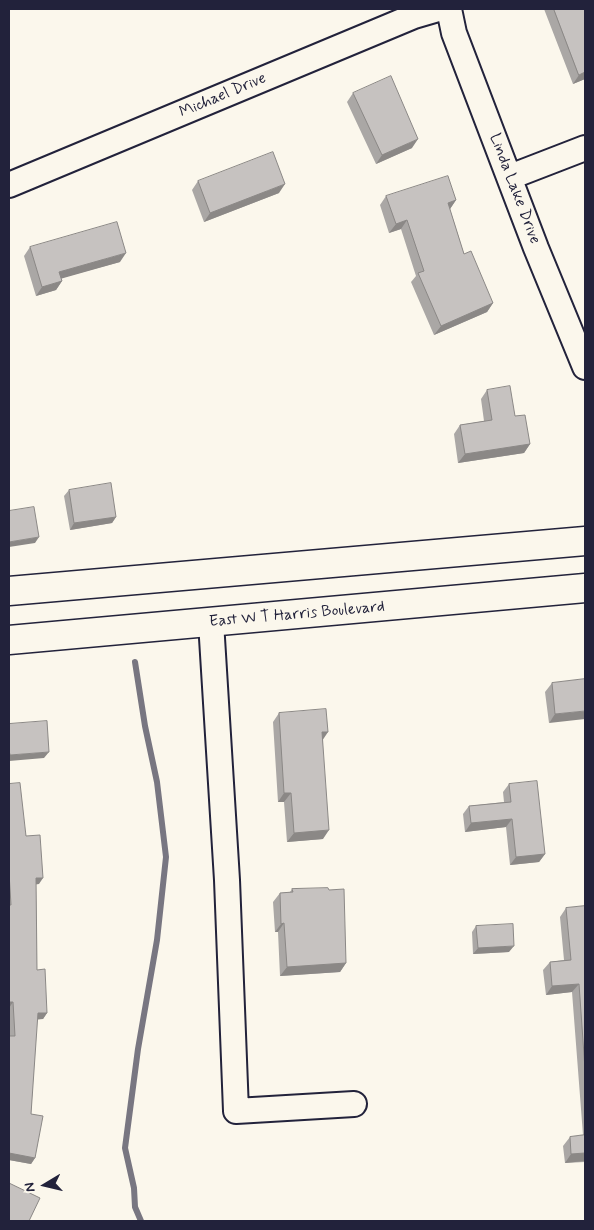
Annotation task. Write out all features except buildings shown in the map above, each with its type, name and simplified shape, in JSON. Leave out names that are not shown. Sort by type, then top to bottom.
[{"type":"main road","points":[[9,591],[585,541]]},
{"type":"main road","name":"East W T Harris Boulevard","points":[[9,640],[585,588]]},
{"type":"street","name":"Michael Drive","points":[[9,185],[414,16],[438,9]]},
{"type":"street","name":"Linda Lake Drive","points":[[449,9],[454,34],[585,367]]},
{"type":"street","points":[[510,178],[585,148]]},
{"type":"street","points":[[211,622],[227,880],[236,1111],[354,1104]]},
{"type":"waterway","points":[[135,662],[145,726],[157,782],[166,857],[157,940],[138,1049],[125,1148],[134,1188],[135,1207],[141,1221]]}]
